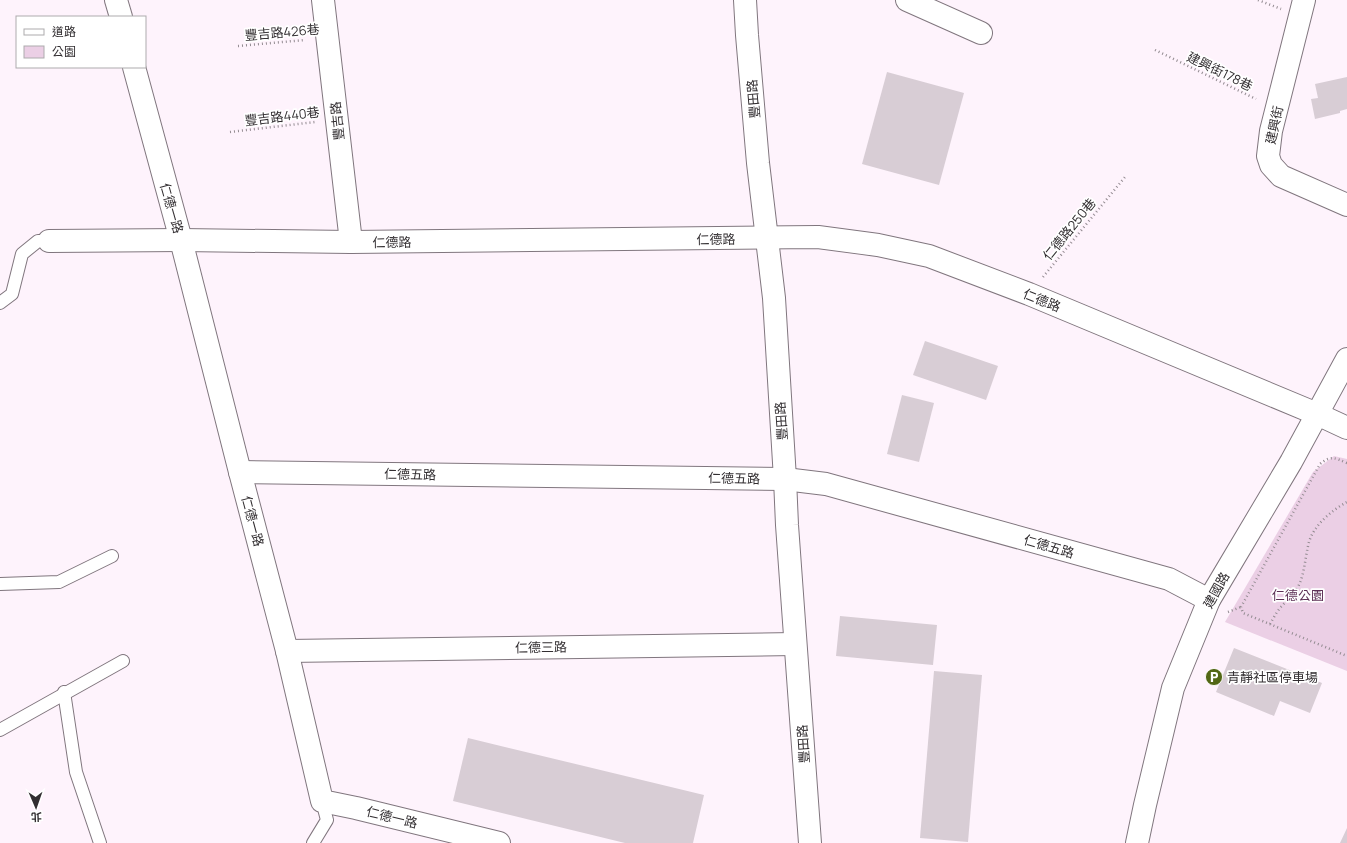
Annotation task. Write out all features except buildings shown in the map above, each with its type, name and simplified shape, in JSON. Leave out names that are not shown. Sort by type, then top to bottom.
[{"type":"street","points":[[116,0],[121,16]]},
{"type":"street","name":"豐吉路","points":[[323,0],[351,242]]},
{"type":"street","name":"豐田路","points":[[745,0],[748,50],[766,238],[774,298],[787,525],[810,843]]},
{"type":"street","points":[[907,0],[981,33]]},
{"type":"street","name":"建興街","points":[[1304,0],[1277,109],[1269,144],[1268,156],[1271,165],[1281,176],[1347,205]]},
{"type":"street","name":"仁德一路","points":[[134,68],[181,240],[287,651],[322,801],[499,843]]},
{"type":"street","name":"仁德路","points":[[49,241],[181,240],[351,242],[818,237],[878,244],[929,256],[1029,294],[1317,414],[1347,428]]},
{"type":"street","name":"建國路","points":[[1137,843],[1173,688],[1209,600],[1287,469],[1347,359]]},
{"type":"street","name":"仁德五路","points":[[240,472],[785,479],[826,484],[1169,579],[1209,600]]},
{"type":"street","name":"仁德三路","points":[[287,651],[796,644]]},
{"type":"lane","points":[[0,303],[12,294],[22,254],[38,241],[49,241]]},
{"type":"lane","points":[[0,584],[58,582],[112,556]]},
{"type":"lane","points":[[0,730],[64,692],[123,661]]},
{"type":"lane","points":[[64,692],[76,772],[100,843]]},
{"type":"lane","points":[[313,843],[327,820],[322,801]]},
{"type":"path","name":"豐吉路426巷","points":[[238,46],[328,38]]},
{"type":"path","name":"建興街178巷","points":[[1155,50],[1277,109]]},
{"type":"path","name":"豐吉路440巷","points":[[230,132],[337,120]]},
{"type":"path","name":"仁德路250巷","points":[[1029,294],[1125,177]]},
{"type":"path","points":[[1225,615],[1230,611],[1241,607],[1320,464],[1328,458],[1336,458],[1347,463]]},
{"type":"path","points":[[1270,624],[1298,587],[1303,575],[1309,541],[1315,530],[1328,516],[1347,502]]},
{"type":"path","points":[[1241,607],[1243,613],[1347,656]]},
{"type":"green space","name":"仁德公園","points":[[1334,456],[1347,459],[1347,671],[1225,622],[1313,472]]},
{"type":"place","name":"青靜社區停車場","points":[[1214,677]]}]
